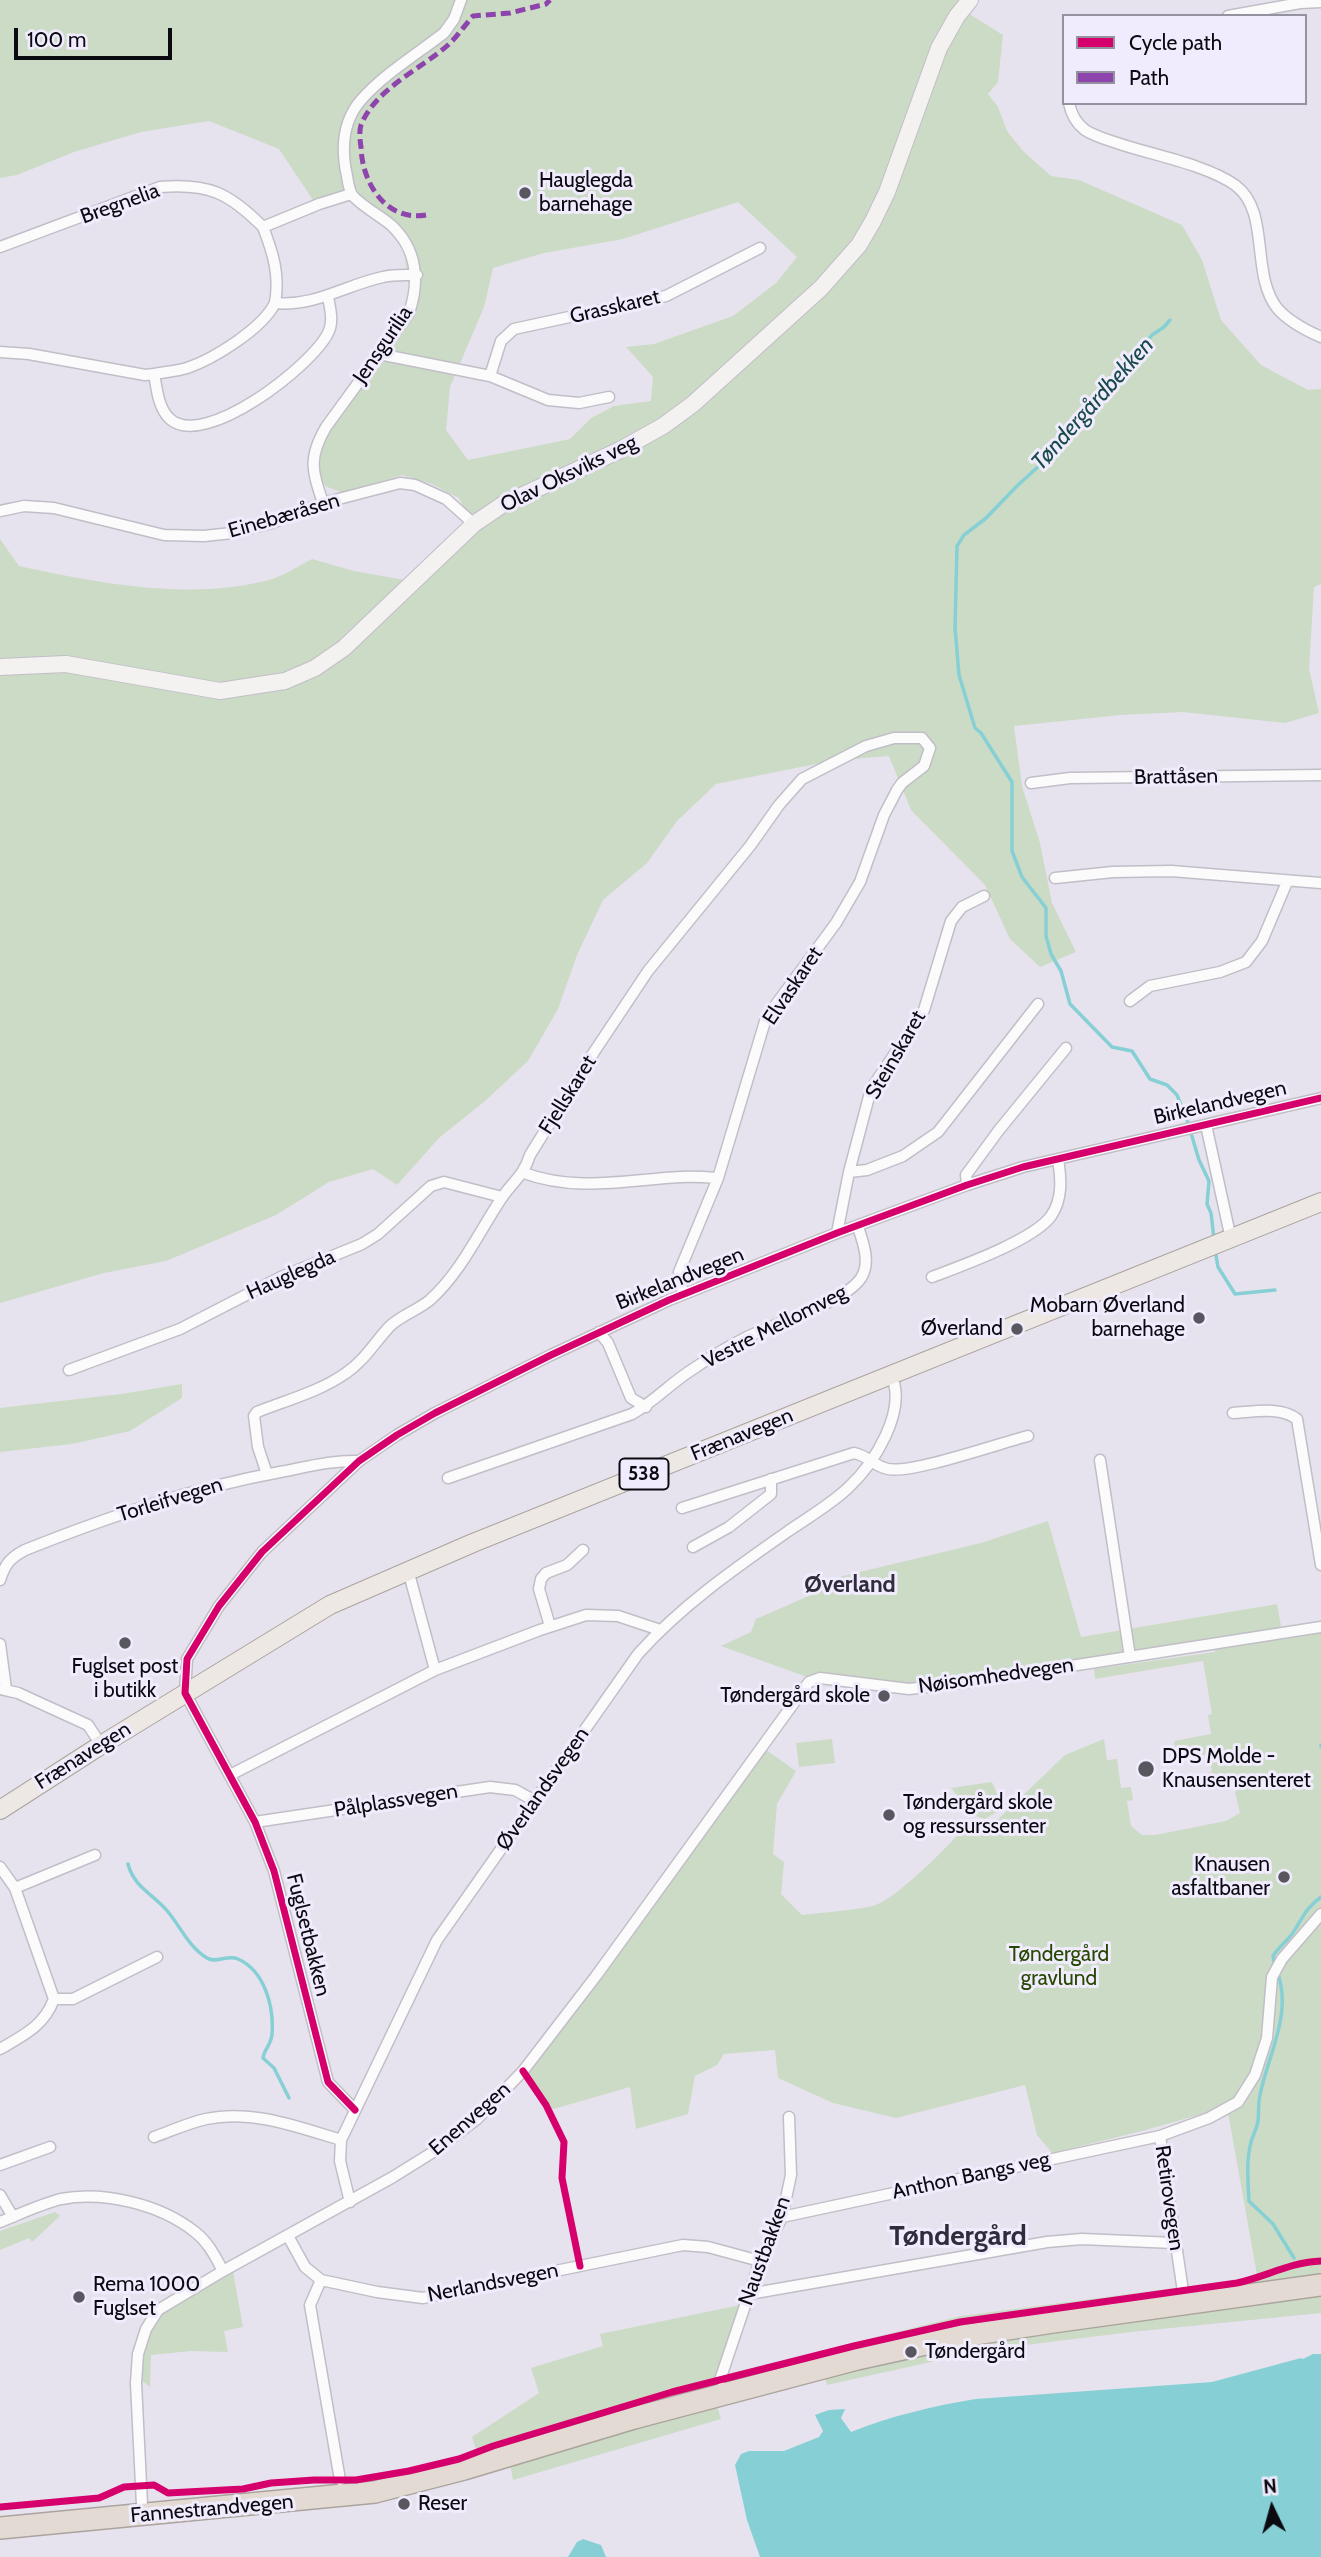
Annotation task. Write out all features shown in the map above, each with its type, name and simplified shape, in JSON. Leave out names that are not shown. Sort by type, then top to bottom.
[{"type":"highway","name":"Fannestrandvegen","points":[[0,2528],[335,2498],[375,2492],[857,2359],[962,2336],[1321,2285]]},
{"type":"highway","name":"Fannestrandvegen","points":[[0,2518],[422,2480]]},
{"type":"main road","name":"Frænavegen","points":[[0,1810],[330,1605],[408,1570],[1321,1202]]},
{"type":"street","points":[[275,303],[292,305],[328,297],[382,277],[417,275],[407,244],[392,226],[351,194],[344,161],[343,139],[349,118],[361,100],[444,33],[454,19],[461,0]]},
{"type":"street","name":"Olav Oksviks veg","points":[[0,667],[66,664],[220,691],[285,681],[315,667],[344,648],[474,524],[502,505],[620,450],[663,426],[693,404],[821,288],[859,245],[887,192],[939,48],[957,16],[970,0]]},
{"type":"street","points":[[1239,14],[1321,2]]},
{"type":"street","points":[[1070,105],[1076,121],[1096,136],[1204,171],[1238,187],[1254,214],[1261,266],[1271,298],[1286,317],[1321,337]]},
{"type":"street","name":"Bregnelia","points":[[0,247],[160,187],[187,185],[205,188],[230,198],[263,227]]},
{"type":"street","points":[[0,352],[29,354],[145,375],[188,368],[245,336],[270,312],[275,303],[276,268],[263,227],[351,194]]},
{"type":"street","name":"Grasskaret","points":[[490,376],[501,341],[513,329],[666,296],[760,248]]},
{"type":"street","name":"Jensgurilia","points":[[323,503],[312,465],[318,441],[408,313],[415,296],[417,275]]},
{"type":"street","points":[[154,374],[161,408],[171,420],[186,426],[200,426],[223,418],[257,400],[317,349],[330,332],[328,297]]},
{"type":"street","points":[[379,354],[490,376],[548,400],[579,403],[608,397]]},
{"type":"street","name":"Einebæråsen","points":[[0,511],[24,506],[54,508],[164,535],[204,537],[272,523],[323,503],[400,483],[415,485],[446,499],[474,524]]},
{"type":"street","name":"Fjellskaret","points":[[267,1474],[253,1422],[257,1412],[309,1393],[345,1374],[360,1362],[392,1324],[428,1301],[443,1286],[502,1197],[524,1173],[530,1155],[648,971],[802,779],[866,746],[894,738],[922,738]]},
{"type":"street","name":"Elvaskaret","points":[[683,1294],[679,1272],[718,1178],[766,1018],[836,923],[860,882],[884,816],[897,790],[924,766],[930,748],[922,738]]},
{"type":"street","name":"Brattåsen","points":[[1031,783],[1070,778],[1321,775]]},
{"type":"street","points":[[1055,878],[1113,872],[1171,871],[1321,883]]},
{"type":"street","points":[[1130,1001],[1150,986],[1220,972],[1246,962],[1262,941],[1287,882]]},
{"type":"street","name":"Steinskaret","points":[[837,1233],[849,1172],[872,1089],[924,1010],[951,921],[962,907],[984,896]]},
{"type":"street","points":[[849,1172],[867,1170],[904,1156],[938,1132],[1038,1004]]},
{"type":"street","points":[[967,1185],[966,1175],[1026,1095],[1066,1048]]},
{"type":"street","name":"Birkelandvegen","points":[[185,1693],[187,1659],[219,1606],[262,1552],[359,1461],[397,1434],[435,1413],[683,1294],[967,1185],[1058,1158],[1321,1098]]},
{"type":"street","name":"Birkelandvegen","points":[[1206,1125],[1231,1239]]},
{"type":"street","points":[[932,1277],[976,1260],[1033,1231],[1051,1216],[1059,1197],[1061,1178],[1058,1158]]},
{"type":"street","points":[[524,1173],[545,1181],[564,1184],[620,1183],[683,1176],[718,1178]]},
{"type":"street","name":"Hauglegda","points":[[68,1370],[180,1329],[281,1277],[362,1244],[378,1234],[430,1186],[444,1182],[502,1197]]},
{"type":"street","name":"Vestre Mellomveg","points":[[448,1478],[632,1414],[646,1407],[688,1373],[736,1343],[841,1296],[862,1277],[865,1266],[866,1254],[858,1227]]},
{"type":"street","name":"Birkelandvegen","points":[[599,1332],[608,1343],[631,1398],[646,1407]]},
{"type":"street","name":"Øverlandsvegen","points":[[349,2202],[340,2161],[341,2140],[437,1940],[638,1654],[660,1630],[737,1568],[848,1489],[871,1461],[890,1426],[897,1392],[891,1375]]},
{"type":"street","points":[[1233,1413],[1279,1412],[1297,1419],[1321,1565]]},
{"type":"street","points":[[682,1508],[854,1453],[867,1455],[871,1461],[889,1469],[906,1469],[1028,1436]]},
{"type":"street","name":"Torleifvegen","points":[[0,1580],[5,1564],[12,1558],[55,1538],[158,1501],[334,1460],[359,1461]]},
{"type":"street","points":[[1100,1460],[1130,1657]]},
{"type":"street","points":[[693,1547],[729,1527],[771,1494],[771,1479]]},
{"type":"street","points":[[550,1626],[540,1589],[541,1579],[547,1573],[567,1565],[583,1550]]},
{"type":"street","points":[[408,1570],[435,1671]]},
{"type":"street","points":[[230,1775],[435,1671],[550,1626],[586,1615],[618,1616],[660,1630]]},
{"type":"street","name":"Nøisomhedvegen","points":[[820,1678],[908,1689],[1321,1627]]},
{"type":"street","points":[[0,1644],[3,1689],[88,1726],[101,1745]]},
{"type":"street","name":"Enenvegen","points":[[142,2505],[136,2383],[138,2354],[146,2329],[158,2310],[349,2202],[455,2137],[514,2081],[603,1966],[809,1682],[820,1678]]},
{"type":"street","name":"Fuglsetbakken","points":[[185,1693],[255,1822],[274,1871],[328,2082],[355,2110]]},
{"type":"street","name":"Pålplassvegen","points":[[255,1822],[490,1787],[514,1790],[535,1801]]},
{"type":"street","points":[[15,1888],[95,1855]]},
{"type":"street","points":[[0,1867],[15,1888],[54,2000],[49,2014],[38,2026],[0,2049]]},
{"type":"street","name":"Retirovegen","points":[[1185,2305],[1160,2136],[1209,2118],[1238,2102],[1255,2075],[1267,2038],[1272,1977],[1282,1959],[1321,1914]]},
{"type":"street","points":[[54,2000],[73,1999],[157,1957]]},
{"type":"street","points":[[154,2137],[204,2120],[242,2117],[282,2122],[341,2140]]},
{"type":"street","name":"Naustbakken","points":[[720,2380],[760,2261],[782,2217],[790,2175],[789,2118]]},
{"type":"street","name":"Anthon Bangs veg","points":[[782,2217],[1160,2136]]},
{"type":"street","points":[[0,2165],[50,2147]]},
{"type":"street","points":[[0,2195],[12,2217]]},
{"type":"street","points":[[0,2222],[59,2200],[94,2195],[122,2198],[167,2216],[194,2231],[209,2246],[223,2271]]},
{"type":"street","points":[[288,2236],[305,2267],[321,2280],[310,2305],[340,2480]]},
{"type":"street","points":[[749,2294],[1046,2242],[1082,2239],[1174,2243]]},
{"type":"street","name":"Nerlandsvegen","points":[[321,2280],[423,2298],[683,2245],[708,2247],[760,2261]]},
{"type":"green space","points":[[0,0],[962,0],[971,15],[1003,35],[998,82],[988,94],[998,107],[1007,131],[1023,151],[1051,176],[1079,180],[1182,225],[1202,260],[1221,320],[1261,365],[1308,390],[1321,389],[1321,584],[1314,587],[1309,669],[1319,713],[1285,723],[1183,712],[1121,715],[1014,726],[1022,786],[1040,843],[1052,903],[1076,952],[1040,967],[1010,939],[985,885],[911,810],[889,756],[831,761],[716,784],[677,821],[647,863],[603,900],[577,955],[558,1009],[528,1061],[485,1101],[439,1138],[397,1185],[373,1169],[329,1182],[276,1215],[166,1261],[104,1273],[0,1303],[0,539],[19,566],[144,587],[208,589],[269,580],[312,559],[354,571],[410,581],[471,524],[459,498],[432,484],[402,475],[343,493],[325,486],[319,475],[320,449],[326,435],[356,394],[411,298],[401,233],[353,199],[313,200],[279,149],[209,121],[141,132],[74,152],[17,175],[0,178]],"holes":[[[738,202],[797,257],[776,283],[733,316],[654,344],[626,347],[653,377],[651,401],[614,406],[591,418],[570,439],[468,460],[446,430],[450,387],[484,307],[493,268],[544,253],[623,239]]]},
{"type":"green space","points":[[182,1384],[182,1398],[130,1431],[72,1444],[0,1452],[0,1408]]},
{"type":"green space","name":"Tøndergård gravlund","points":[[1048,1521],[1081,1637],[1277,1604],[1283,1637],[1321,1631],[1321,2313],[985,2350],[827,2385],[824,2375],[717,2406],[721,2419],[513,2480],[507,2450],[479,2458],[472,2437],[539,2393],[531,2368],[603,2346],[600,2334],[750,2303],[727,2374],[961,2316],[1257,2275],[1227,2107],[1052,2153],[1037,2135],[1025,2085],[896,2118],[833,2103],[778,2078],[775,2050],[724,2054],[717,2065],[695,2076],[688,2114],[636,2129],[630,2087],[550,2110],[528,2073],[766,1750],[796,1771],[777,1804],[773,1854],[784,1862],[781,1894],[802,1915],[864,1908],[883,1902],[922,1870],[968,1824],[991,1826],[1065,1755],[1104,1739],[1107,1760],[1117,1759],[1121,1788],[1131,1787],[1133,1800],[1127,1801],[1131,1826],[1142,1835],[1155,1835],[1226,1821],[1240,1813],[1235,1792],[1243,1783],[1210,1781],[1181,1787],[1179,1778],[1212,1772],[1209,1754],[1177,1759],[1174,1741],[1211,1734],[1208,1715],[1212,1714],[1203,1661],[1095,1679],[1094,1669],[1215,1652],[1214,1649],[908,1693],[816,1683],[807,1677],[721,1646],[751,1632],[756,1619],[834,1585],[839,1577],[981,1543]]},
{"type":"green space","points":[[832,1739],[835,1763],[799,1767],[796,1743]]},
{"type":"green space","points":[[992,1782],[1003,1808],[985,1819],[975,1816],[951,1788]]},
{"type":"green space","points":[[55,2212],[60,2216],[32,2242],[29,2238],[0,2250],[0,2231]]},
{"type":"green space","points":[[233,2272],[243,2327],[224,2331],[228,2352],[191,2351],[151,2355],[150,2387],[141,2380],[143,2354],[163,2313]]},
{"type":"water","points":[[1313,2354],[1321,2354],[1321,2557],[760,2557],[747,2520],[735,2465],[741,2454],[749,2451],[784,2451],[819,2437],[823,2431],[815,2415],[829,2410],[845,2409],[841,2418],[851,2432],[912,2412],[976,2399],[1212,2382],[1303,2359]]},
{"type":"water","points":[[583,2539],[601,2545],[606,2557],[568,2557],[577,2542]]},
{"type":"waterway","name":"Tøndergårdbekken","points":[[1170,320],[1152,335],[1124,372],[1092,401],[1076,421],[1064,443],[985,519],[964,535],[957,546],[955,628],[959,675],[975,728],[981,733],[1012,782],[1012,851],[1022,877],[1046,908],[1046,936],[1051,954],[1061,971],[1070,1004],[1112,1047],[1132,1051],[1150,1079],[1167,1085],[1177,1095],[1209,1181],[1207,1204],[1211,1213],[1214,1239]]},
{"type":"waterway","name":"Tøndergårdbekken","points":[[1215,1250],[1218,1267],[1235,1294],[1275,1290]]},
{"type":"waterway","points":[[128,1864],[135,1879],[163,1907],[201,1954],[211,1960],[238,1959],[255,1972],[266,1991],[271,2013],[272,2037],[263,2058],[274,2068],[289,2098]]},
{"type":"waterway","name":"Tøndergårdbekken","points":[[1275,1967],[1273,1956],[1292,1934],[1307,1910],[1321,1897]]},
{"type":"waterway","name":"Tøndergårdbekken","points":[[1278,1974],[1282,1989],[1281,2020],[1260,2095],[1257,2124],[1249,2149],[1249,2201],[1273,2224],[1294,2258]]},
{"type":"marked path","points":[[426,215],[412,216],[399,212],[388,206],[371,186],[362,161],[360,136],[361,125],[368,112],[388,90],[448,45],[473,16],[510,13],[546,4],[550,0]]},
{"type":"cycle path","points":[[355,2110],[328,2082],[274,1871],[255,1822],[185,1693],[187,1659],[219,1606],[262,1552],[359,1461],[397,1435],[551,1355],[669,1300],[837,1233],[1023,1167],[1321,1098]]},
{"type":"cycle path","points":[[523,2071],[546,2105],[564,2142],[562,2178],[580,2266]]},
{"type":"cycle path","points":[[0,2507],[99,2498],[124,2487],[154,2485],[168,2493],[243,2489],[271,2483],[356,2480],[409,2471],[459,2459],[493,2446],[672,2392],[854,2346],[960,2322],[1237,2283],[1299,2264],[1321,2261]]},
{"type":"place","name":"Hauglegda barnehage","points":[[525,193]]},
{"type":"place","name":"Mobarn Øverland barnehage","points":[[1199,1318]]},
{"type":"place","name":"Øverland","points":[[1017,1329]]},
{"type":"place","name":"Fuglset post i butikk","points":[[125,1643]]},
{"type":"place","name":"Tøndergård skole","points":[[884,1696]]},
{"type":"place","name":"DPS Molde - Knausensenteret","points":[[1146,1769]]},
{"type":"place","name":"Tøndergård skole og ressurssenter","points":[[889,1815]]},
{"type":"place","name":"Knausen asfaltbaner","points":[[1284,1877]]},
{"type":"place","name":"Rema 1000 Fuglset","points":[[79,2297]]},
{"type":"place","name":"Tøndergård","points":[[911,2352]]},
{"type":"place","name":"Reser","points":[[404,2504]]},
{"type":"district","name":"Øverland","points":[[850,1585]]},
{"type":"district","name":"Tøndergård","points":[[958,2237]]}]
